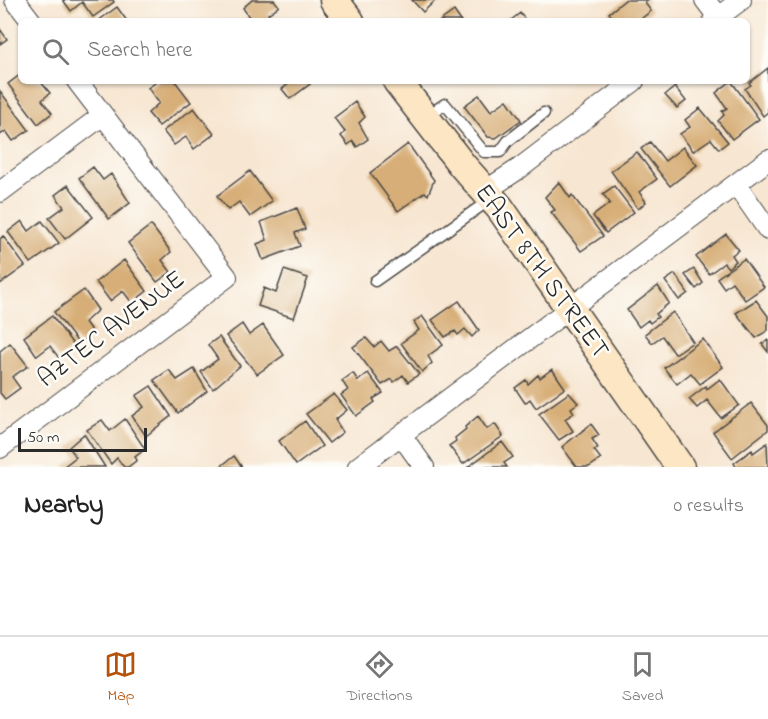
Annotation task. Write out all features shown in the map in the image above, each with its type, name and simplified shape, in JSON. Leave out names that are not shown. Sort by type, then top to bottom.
[{"type":"street","points":[[15,0],[30,18]]},
{"type":"street","points":[[334,0],[348,18]]},
{"type":"street","points":[[705,0],[715,18]]},
{"type":"street","points":[[717,18],[741,0]]},
{"type":"street","points":[[0,192],[103,115],[79,84]]},
{"type":"street","name":"EAST 8TH STREET","points":[[399,84],[523,241],[680,467]]},
{"type":"street","points":[[488,195],[630,84]]},
{"type":"street","name":"AZTEC AVENUE","points":[[0,447],[227,277],[103,115]]},
{"type":"street","points":[[358,467],[768,160]]},
{"type":"street","points":[[736,184],[768,230]]},
{"type":"street","points":[[401,435],[424,467]]},
{"type":"lane","points":[[425,117],[445,104],[484,152],[492,154],[500,152],[508,141],[544,113]]},
{"type":"lane","points":[[375,281],[488,195]]},
{"type":"building","points":[[63,0],[113,0],[114,2],[93,17],[82,2],[71,11]]},
{"type":"building","points":[[252,0],[274,0],[279,6],[268,14],[270,18],[248,18],[243,8]]},
{"type":"building","points":[[412,0],[436,0],[423,12]]},
{"type":"building","points":[[625,0],[649,0],[645,3],[651,11],[642,18],[613,18],[609,13]]},
{"type":"building","points":[[117,7],[125,18],[102,18]]},
{"type":"building","points":[[454,11],[459,18],[444,18]]},
{"type":"building","points":[[520,13],[524,18],[514,18]]},
{"type":"building","points":[[0,29],[7,39],[0,44]]},
{"type":"building","points":[[768,68],[768,112],[763,116],[745,89],[751,85],[750,82]]},
{"type":"building","points":[[18,76],[18,84],[42,84],[50,93],[42,100],[52,113],[38,124],[8,84]]},
{"type":"building","points":[[154,84],[177,84],[191,102],[159,126],[148,113],[159,103],[148,88]]},
{"type":"building","points":[[288,84],[310,84],[290,99],[282,89]]},
{"type":"building","points":[[727,84],[733,84],[759,119],[732,139],[718,121],[724,115],[722,111],[727,108],[716,93]]},
{"type":"building","points":[[675,87],[686,101],[677,108],[665,95]]},
{"type":"building","points":[[0,91],[29,130],[13,141],[6,131],[0,135]]},
{"type":"building","points":[[479,95],[491,111],[507,100],[521,120],[496,138],[488,137],[464,106]]},
{"type":"building","points":[[355,102],[365,117],[359,123],[368,139],[357,147],[353,141],[348,145],[341,136],[345,132],[334,118]]},
{"type":"building","points":[[194,108],[214,134],[194,149],[186,137],[174,145],[163,131]]},
{"type":"building","points":[[700,108],[728,142],[719,149],[711,139],[693,151],[680,134],[690,127],[685,120]]},
{"type":"building","points":[[650,142],[665,161],[683,147],[697,165],[670,186],[641,149]]},
{"type":"building","points":[[408,144],[434,180],[428,195],[425,192],[398,211],[370,173]]},
{"type":"building","points":[[637,152],[657,179],[639,192],[646,202],[638,209],[611,171]]},
{"type":"building","points":[[93,167],[103,180],[111,174],[130,203],[109,219],[79,178]]},
{"type":"building","points":[[250,171],[272,201],[250,217],[239,202],[228,210],[217,196]]},
{"type":"building","points":[[559,182],[570,198],[572,195],[603,236],[581,251],[551,212],[555,210],[545,197]]},
{"type":"building","points":[[68,185],[93,217],[65,239],[49,218],[64,207],[55,195]]},
{"type":"building","points":[[614,186],[634,212],[606,233],[593,216],[610,203],[603,194]]},
{"type":"building","points":[[297,208],[305,229],[295,233],[300,246],[263,260],[257,244],[267,240],[261,222]]},
{"type":"building","points":[[22,221],[29,231],[42,221],[59,243],[31,263],[8,232]]},
{"type":"building","points":[[151,225],[171,252],[162,260],[171,272],[157,282],[128,243]]},
{"type":"building","points":[[726,234],[739,250],[732,255],[736,261],[728,268],[724,263],[709,274],[696,257]]},
{"type":"building","points":[[3,236],[25,266],[0,284],[0,239]]},
{"type":"building","points":[[744,259],[764,287],[745,300],[732,282],[724,288],[717,278]]},
{"type":"building","points":[[124,260],[147,291],[132,303],[123,291],[110,301],[96,282]]},
{"type":"building","points":[[694,269],[703,283],[696,289],[685,275]]},
{"type":"building","points":[[284,270],[308,278],[294,318],[258,306],[264,288],[276,293]]},
{"type":"building","points":[[675,274],[688,293],[679,300],[665,281]]},
{"type":"building","points":[[658,286],[669,303],[656,314],[658,317],[650,323],[648,320],[639,327],[627,310]]},
{"type":"building","points":[[84,290],[98,310],[85,322],[93,333],[79,344],[54,312]]},
{"type":"building","points":[[756,300],[768,316],[768,330],[756,338],[736,313]]},
{"type":"building","points":[[459,301],[479,330],[472,337],[465,329],[458,335],[455,331],[445,337],[432,320]]},
{"type":"building","points":[[673,312],[693,342],[675,354],[662,336],[652,343],[645,334]]},
{"type":"building","points":[[52,316],[75,347],[59,358],[50,346],[37,356],[24,337]]},
{"type":"building","points":[[422,316],[443,345],[428,356],[432,363],[422,372],[401,343],[419,330],[414,322]]},
{"type":"building","points":[[242,324],[249,335],[263,325],[284,355],[257,374],[226,336]]},
{"type":"building","points":[[219,337],[240,366],[213,389],[201,372],[218,359],[208,345]]},
{"type":"building","points":[[366,338],[374,347],[381,341],[389,351],[397,346],[419,374],[408,382],[403,375],[394,382],[392,379],[382,385],[353,347]]},
{"type":"building","points":[[703,339],[723,367],[700,384],[691,373],[677,384],[664,368]]},
{"type":"building","points":[[768,340],[768,352],[762,344]]},
{"type":"building","points":[[10,343],[28,366],[12,377],[20,388],[5,399],[0,393],[0,351]]},
{"type":"building","points":[[194,369],[207,391],[178,413],[154,380],[169,370],[177,380]]},
{"type":"building","points":[[552,369],[565,388],[536,408],[530,399],[525,403],[515,388],[526,380],[528,384],[538,375],[540,378]]},
{"type":"building","points":[[353,373],[358,381],[368,373],[383,393],[373,399],[375,402],[356,416],[341,395],[348,390],[342,381]]},
{"type":"building","points":[[720,379],[739,405],[721,418],[707,400],[697,408],[689,399]]},
{"type":"building","points":[[151,386],[171,416],[146,436],[132,416],[144,407],[136,396]]},
{"type":"building","points":[[569,393],[578,403],[571,408],[574,413],[565,419],[573,431],[559,440],[539,414]]},
{"type":"building","points":[[334,394],[347,410],[335,420],[343,432],[329,443],[306,414]]},
{"type":"building","points":[[751,403],[768,425],[768,430],[732,458],[713,432]]},
{"type":"building","points":[[478,416],[487,429],[495,424],[503,436],[463,464],[449,446]]},
{"type":"building","points":[[125,419],[145,449],[128,467],[124,467],[117,458],[111,464],[87,430],[102,420],[110,431]]},
{"type":"building","points":[[305,421],[322,446],[296,465],[279,441]]},
{"type":"building","points":[[591,424],[599,435],[592,439],[598,448],[594,450],[601,459],[589,467],[577,467],[562,447]]},
{"type":"building","points":[[84,434],[105,467],[63,467],[76,457],[69,447]]},
{"type":"building","points":[[502,442],[513,457],[504,463],[507,467],[468,467]]},
{"type":"building","points":[[767,443],[768,467],[736,467],[734,463]]},
{"type":"building","points":[[234,456],[242,467],[220,467]]}]
